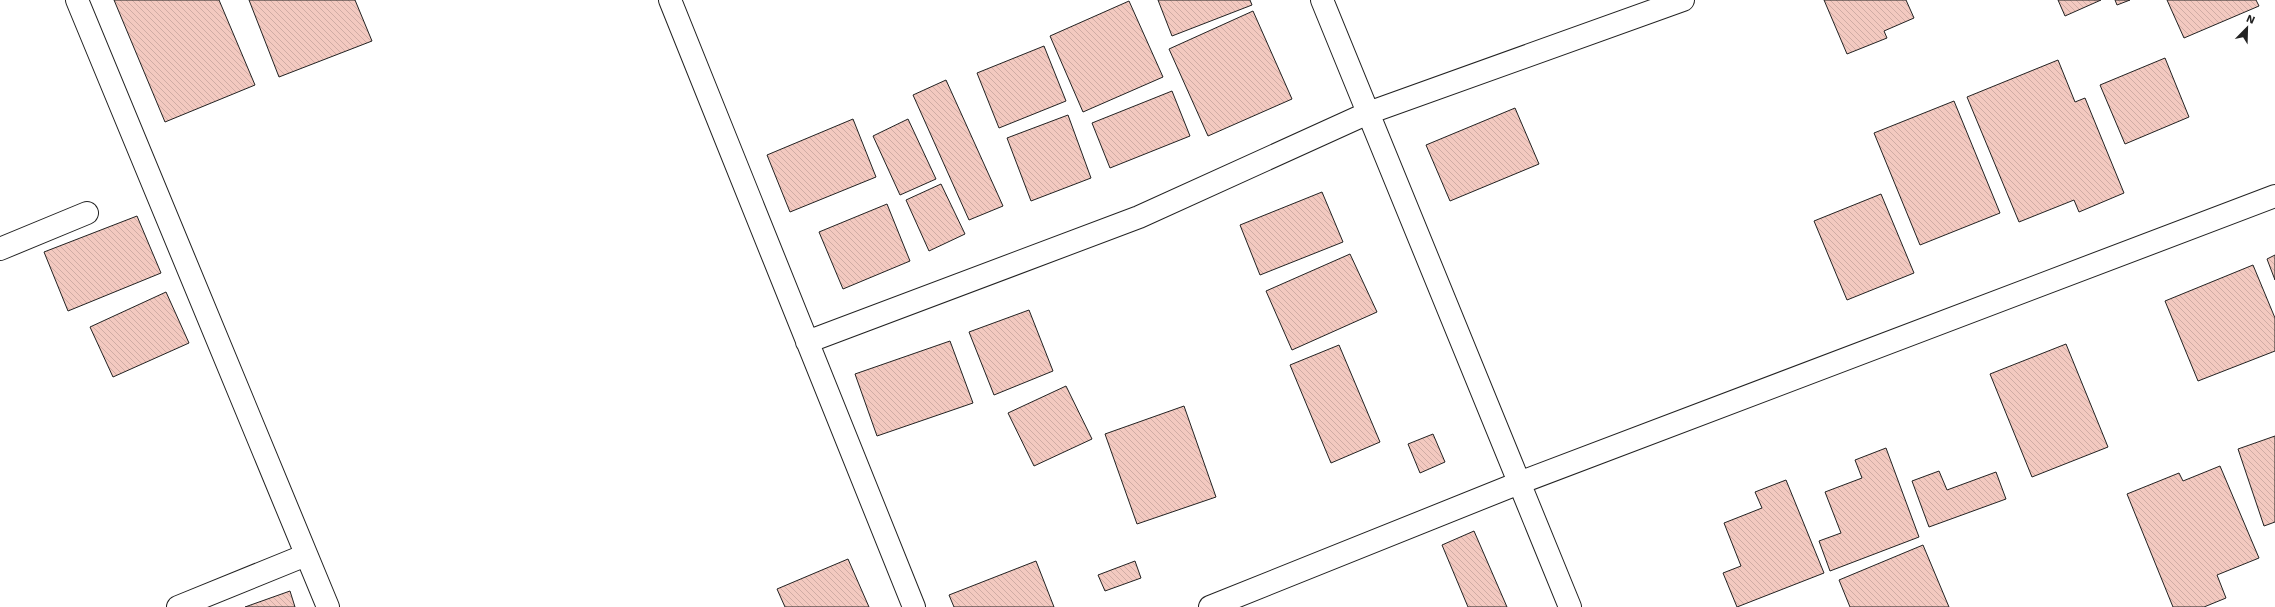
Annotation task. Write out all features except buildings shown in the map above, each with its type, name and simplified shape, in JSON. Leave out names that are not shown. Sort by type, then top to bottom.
[{"type":"street","points":[[77,0],[328,607]]},
{"type":"street","points":[[670,0],[914,607]]},
{"type":"street","points":[[1322,0],[1570,607]]},
{"type":"street","points":[[807,342],[1139,217],[1368,113],[1683,0]]},
{"type":"street","points":[[1210,607],[1519,483],[2275,196]]},
{"type":"street","points":[[0,250],[86,213]]},
{"type":"street","points":[[178,607],[306,555]]}]
